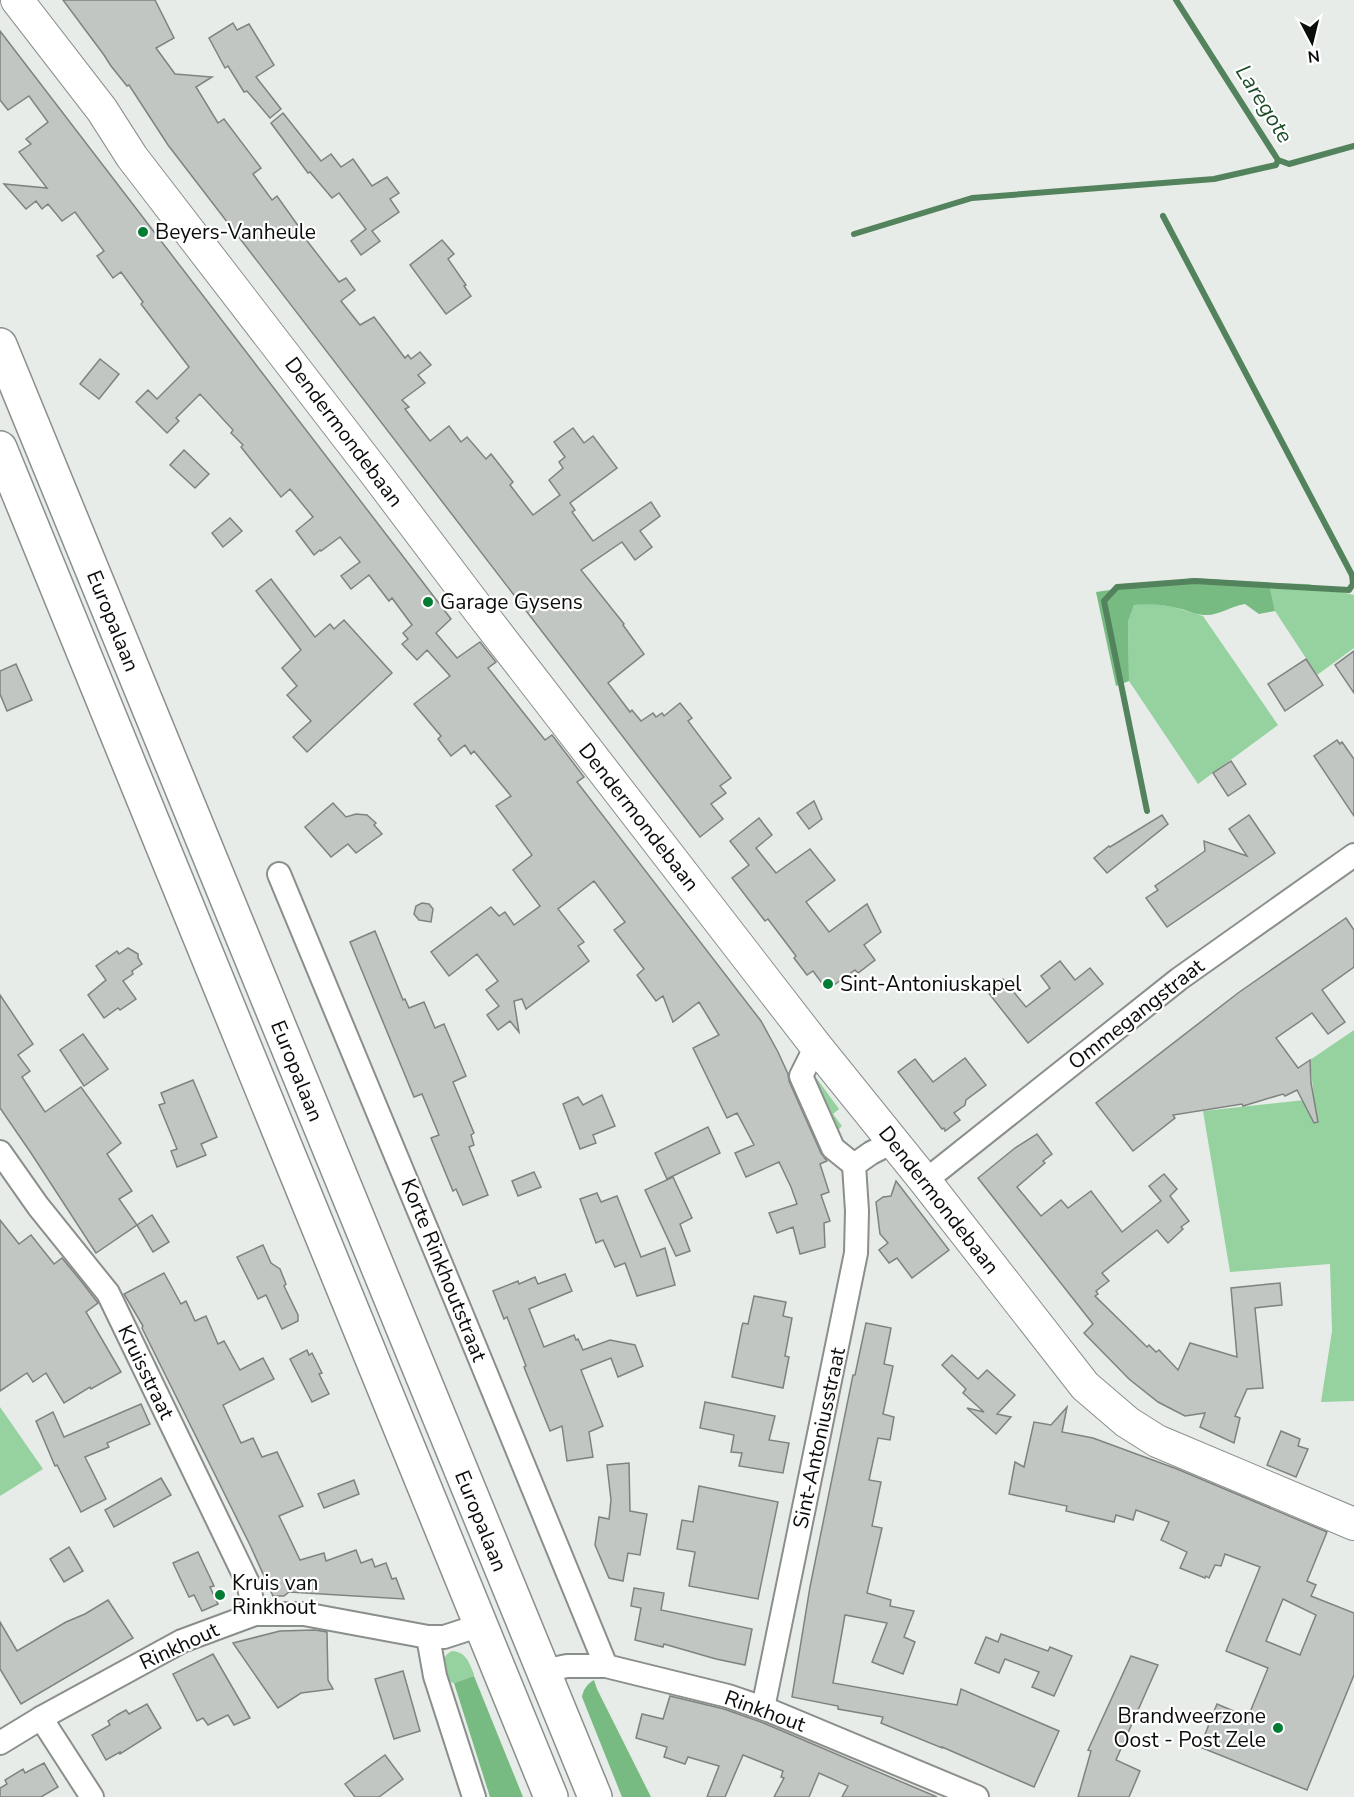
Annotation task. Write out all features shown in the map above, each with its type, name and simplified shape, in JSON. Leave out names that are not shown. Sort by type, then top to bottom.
[{"type":"highway","name":"Europalaan","points":[[0,345],[594,1797]]},
{"type":"highway","name":"Europalaan","points":[[0,448],[551,1797]]},
{"type":"street","name":"Dendermondebaan","points":[[17,0],[102,110],[139,166],[816,1046],[1085,1386],[1127,1422],[1157,1441],[1354,1524]]},
{"type":"street","name":"Ommegangstraat","points":[[925,1181],[1179,978],[1354,855]]},
{"type":"street","name":"Korte Rinkhoutstraat","points":[[279,874],[606,1666]]},
{"type":"street","points":[[816,1046],[801,1076],[833,1148],[854,1165],[893,1142]]},
{"type":"street","name":"Kruisstraat","points":[[0,1152],[38,1206],[108,1293],[248,1583],[255,1614]]},
{"type":"street","name":"Sint-Antoniusstraat","points":[[763,1708],[856,1253],[857,1211],[854,1165]]},
{"type":"street","name":"Rinkhout","points":[[0,1743],[182,1641],[255,1614],[304,1614],[428,1637],[444,1637],[481,1625]]},
{"type":"street","points":[[428,1637],[435,1676],[474,1797]]},
{"type":"street","name":"Rinkhout","points":[[543,1671],[567,1666],[606,1666],[728,1696],[763,1708],[977,1797]]},
{"type":"street","points":[[41,1718],[92,1797]]},
{"type":"green space","points":[[1193,578],[1269,583],[1275,611],[1259,614],[1245,604],[1215,614],[1204,615],[1164,605],[1134,605],[1128,622],[1129,681],[1116,686],[1096,592]]},
{"type":"green space","points":[[1269,583],[1308,584],[1354,595],[1354,648],[1317,675],[1275,611]]},
{"type":"green space","points":[[1149,603],[1203,616],[1278,725],[1198,784],[1129,681],[1128,622],[1134,605]]},
{"type":"green space","points":[[1354,1030],[1354,1401],[1321,1402],[1332,1331],[1330,1264],[1230,1272],[1203,1111],[1314,1099],[1310,1060]]},
{"type":"green space","points":[[809,1068],[839,1109],[833,1114],[842,1126],[837,1131]]},
{"type":"green space","points":[[0,1407],[43,1469],[0,1496]]},
{"type":"green space","points":[[452,1651],[461,1653],[466,1658],[474,1676],[454,1683],[447,1681],[444,1660]]},
{"type":"green space","points":[[474,1676],[523,1797],[490,1797],[454,1683]]},
{"type":"green space","points":[[594,1680],[651,1797],[622,1797],[582,1697],[586,1687]]},
{"type":"building","points":[[63,0],[155,0],[174,38],[156,48],[175,74],[212,77],[196,87],[218,123],[224,119],[261,168],[253,174],[272,200],[277,196],[299,227],[297,228],[339,282],[346,278],[355,290],[341,301],[360,325],[374,317],[405,358],[408,355],[411,359],[420,352],[431,365],[418,375],[425,383],[402,400],[409,407],[405,409],[430,441],[449,426],[461,442],[467,437],[486,459],[491,454],[513,482],[510,485],[533,515],[560,495],[549,480],[563,468],[559,462],[565,457],[554,442],[573,428],[584,443],[593,436],[617,468],[570,503],[575,510],[572,512],[593,541],[651,502],[660,516],[640,531],[652,547],[635,560],[622,542],[581,570],[624,624],[644,654],[608,683],[630,712],[632,710],[641,721],[653,713],[656,717],[662,713],[664,716],[680,703],[692,718],[688,721],[731,778],[720,786],[726,793],[711,804],[723,819],[700,837],[168,145],[129,85],[127,86],[111,66]]},
{"type":"building","points":[[233,23],[237,30],[249,24],[274,65],[256,77],[281,109],[270,118],[247,91],[244,92],[228,66],[225,68],[209,38]]},
{"type":"building","points":[[0,31],[451,619],[436,633],[457,658],[480,642],[496,662],[488,668],[545,740],[552,735],[584,777],[577,782],[761,1021],[778,1052],[821,1153],[827,1161],[820,1164],[829,1192],[821,1195],[830,1221],[824,1223],[825,1247],[800,1254],[793,1227],[777,1233],[769,1213],[797,1204],[791,1187],[779,1162],[746,1177],[735,1153],[754,1145],[737,1113],[727,1118],[693,1048],[719,1035],[699,1002],[673,1022],[663,996],[656,1001],[637,975],[644,969],[614,930],[625,922],[594,881],[558,909],[584,942],[578,946],[589,961],[526,1009],[522,999],[514,1001],[519,1032],[510,1021],[498,1030],[487,1015],[499,1006],[486,990],[498,981],[477,954],[449,976],[431,952],[491,907],[499,916],[505,912],[514,925],[540,906],[513,870],[532,855],[496,806],[511,796],[474,751],[471,754],[465,745],[451,756],[438,739],[441,736],[414,704],[450,676],[427,650],[417,660],[402,644],[408,639],[403,633],[412,625],[392,598],[389,601],[369,575],[351,589],[341,576],[360,562],[340,537],[314,555],[296,531],[313,517],[290,489],[281,497],[241,447],[243,445],[231,433],[233,430],[200,394],[176,418],[179,421],[167,433],[136,402],[148,390],[157,399],[189,367],[141,304],[143,302],[121,272],[113,278],[97,256],[104,251],[75,212],[62,221],[48,204],[42,209],[36,201],[26,209],[4,184],[47,188],[19,152],[31,144],[26,139],[48,122],[29,96],[8,110],[0,100]]},
{"type":"building","points":[[283,113],[321,161],[331,154],[341,167],[353,159],[372,186],[387,177],[399,193],[390,199],[399,212],[372,231],[380,241],[361,255],[351,241],[366,229],[339,193],[332,198],[310,172],[308,173],[271,123]]},
{"type":"building","points":[[442,240],[454,254],[448,259],[471,296],[446,314],[410,265]]},
{"type":"building","points":[[100,359],[119,374],[99,399],[80,384]]},
{"type":"building","points":[[184,450],[209,474],[195,488],[170,465]]},
{"type":"building","points":[[230,518],[242,531],[223,547],[212,533]]},
{"type":"building","points":[[271,579],[315,637],[330,624],[334,629],[344,620],[392,673],[307,752],[293,737],[311,721],[287,695],[297,686],[282,668],[301,650],[256,591]]},
{"type":"building","points":[[1354,651],[1354,693],[1335,665]]},
{"type":"building","points":[[1306,659],[1323,685],[1285,711],[1268,684]]},
{"type":"building","points":[[16,664],[32,700],[7,711],[0,694],[0,671]]},
{"type":"building","points":[[1337,740],[1340,744],[1342,742],[1354,759],[1354,816],[1314,756]]},
{"type":"building","points":[[1231,761],[1246,784],[1228,796],[1213,773]]},
{"type":"building","points":[[814,801],[822,819],[809,829],[797,813]]},
{"type":"building","points":[[333,803],[346,817],[356,814],[367,815],[376,823],[374,825],[382,834],[356,853],[348,844],[331,857],[305,827]]},
{"type":"building","points":[[1162,815],[1168,824],[1107,873],[1094,858],[1109,846]]},
{"type":"building","points":[[1249,815],[1275,853],[1167,927],[1146,898],[1158,890],[1155,886],[1205,851],[1204,841],[1247,856],[1229,829]]},
{"type":"building","points":[[759,818],[772,835],[756,848],[776,873],[810,849],[835,880],[806,902],[829,932],[867,904],[881,932],[864,945],[875,960],[858,973],[855,970],[827,990],[813,971],[807,975],[794,958],[796,956],[768,919],[765,921],[732,878],[749,865],[730,841]]},
{"type":"building","points":[[422,903],[429,904],[433,909],[431,922],[419,920],[414,914],[416,906]]},
{"type":"building","points":[[1346,918],[1354,930],[1354,967],[1322,990],[1345,1022],[1328,1034],[1312,1013],[1276,1038],[1298,1068],[1310,1060],[1311,1083],[1318,1122],[1314,1123],[1297,1090],[1285,1096],[1283,1094],[1243,1106],[1242,1104],[1173,1115],[1175,1118],[1133,1151],[1096,1103],[1238,993]]},
{"type":"building","points":[[375,931],[403,1000],[405,999],[409,1008],[424,1002],[435,1028],[444,1024],[466,1076],[453,1082],[474,1133],[471,1135],[474,1145],[469,1147],[488,1195],[463,1205],[456,1189],[453,1191],[431,1138],[439,1135],[422,1094],[414,1097],[350,942]]},
{"type":"building","points":[[128,948],[138,954],[142,964],[123,981],[136,999],[104,1018],[88,995],[106,980],[96,966],[117,951],[119,954]]},
{"type":"building","points":[[1060,961],[1075,980],[1090,968],[1103,984],[1028,1043],[987,991],[1003,979],[1026,1007],[1050,988],[1041,976]]},
{"type":"building","points":[[0,995],[33,1044],[18,1055],[30,1071],[22,1077],[45,1112],[81,1087],[121,1143],[107,1154],[132,1191],[119,1199],[137,1225],[96,1253],[0,1108]]},
{"type":"building","points":[[83,1034],[108,1069],[84,1086],[60,1050]]},
{"type":"building","points":[[965,1058],[986,1085],[966,1100],[965,1105],[954,1113],[960,1120],[945,1131],[898,1072],[915,1059],[933,1082]]},
{"type":"building","points":[[193,1080],[217,1137],[201,1144],[206,1155],[177,1167],[171,1151],[177,1149],[159,1105],[165,1103],[161,1093]]},
{"type":"building","points":[[602,1095],[615,1126],[593,1135],[596,1143],[580,1149],[563,1104],[578,1097],[583,1105]]},
{"type":"building","points":[[708,1127],[720,1153],[667,1179],[655,1153]]},
{"type":"building","points":[[1037,1134],[1052,1154],[1017,1187],[1041,1216],[1061,1200],[1068,1208],[1091,1191],[1122,1232],[1161,1201],[1149,1186],[1164,1174],[1177,1189],[1170,1196],[1189,1221],[1181,1227],[1183,1229],[1168,1243],[1157,1230],[1102,1273],[1109,1281],[1096,1291],[1098,1294],[1095,1296],[1147,1347],[1149,1345],[1156,1352],[1159,1350],[1178,1370],[1190,1343],[1237,1357],[1231,1288],[1280,1283],[1282,1305],[1255,1308],[1263,1388],[1247,1389],[1235,1416],[1240,1418],[1234,1443],[1200,1427],[1205,1413],[1185,1416],[1158,1402],[1129,1379],[1084,1333],[1093,1324],[978,1178],[1015,1148]]},
{"type":"building","points":[[534,1172],[541,1187],[518,1196],[512,1181]]},
{"type":"building","points":[[673,1177],[692,1218],[680,1224],[690,1251],[676,1256],[645,1190]]},
{"type":"building","points":[[896,1181],[949,1250],[912,1278],[897,1258],[889,1263],[879,1250],[888,1243],[880,1234],[876,1202],[883,1197],[891,1196]]},
{"type":"building","points":[[597,1193],[601,1202],[617,1196],[641,1257],[665,1248],[675,1285],[637,1296],[625,1263],[615,1267],[603,1240],[596,1243],[580,1199]]},
{"type":"building","points":[[152,1215],[169,1242],[153,1252],[137,1225]]},
{"type":"building","points":[[0,1220],[19,1244],[31,1235],[54,1264],[62,1258],[81,1281],[98,1303],[86,1312],[121,1372],[64,1403],[46,1373],[33,1382],[27,1373],[0,1391]]},
{"type":"building","points":[[263,1245],[271,1263],[280,1269],[286,1284],[284,1286],[298,1315],[298,1321],[282,1329],[266,1295],[258,1299],[237,1257]]},
{"type":"building","points":[[164,1273],[181,1304],[186,1301],[195,1321],[206,1316],[218,1344],[224,1341],[240,1370],[263,1358],[274,1379],[223,1405],[241,1443],[253,1438],[262,1457],[277,1452],[303,1506],[279,1516],[300,1560],[324,1553],[326,1561],[356,1550],[361,1563],[372,1559],[375,1567],[386,1563],[392,1579],[396,1578],[404,1599],[289,1592],[284,1596],[273,1596],[143,1326],[124,1294]]},
{"type":"building","points":[[565,1274],[572,1291],[529,1309],[544,1347],[574,1335],[583,1350],[610,1340],[635,1345],[643,1366],[618,1377],[611,1358],[581,1370],[603,1426],[589,1432],[593,1457],[567,1461],[562,1426],[550,1431],[507,1317],[504,1319],[493,1291],[518,1281],[519,1284],[535,1277],[538,1284]]},
{"type":"building","points":[[754,1296],[786,1302],[783,1316],[792,1318],[785,1356],[789,1357],[783,1388],[732,1377],[742,1326],[743,1323],[748,1324]]},
{"type":"building","points":[[866,1323],[891,1328],[884,1364],[893,1366],[883,1414],[894,1417],[890,1440],[878,1438],[869,1480],[881,1482],[872,1526],[882,1528],[867,1593],[891,1600],[890,1606],[914,1611],[904,1637],[915,1642],[903,1674],[872,1662],[887,1623],[845,1615],[833,1683],[957,1705],[961,1689],[1059,1731],[1034,1787],[881,1723],[883,1717],[838,1709],[838,1706],[792,1697],[810,1587],[853,1375],[855,1375]]},
{"type":"building","points":[[307,1350],[309,1355],[312,1353],[322,1373],[319,1374],[329,1394],[312,1402],[290,1359]]},
{"type":"building","points":[[952,1355],[978,1379],[987,1370],[1015,1395],[997,1414],[1011,1417],[996,1434],[967,1408],[984,1412],[963,1393],[966,1389],[942,1365]]},
{"type":"building","points":[[705,1402],[775,1416],[769,1440],[789,1443],[783,1473],[739,1466],[742,1453],[731,1452],[734,1435],[700,1428]]},
{"type":"building","points":[[141,1404],[150,1424],[107,1443],[109,1447],[85,1457],[106,1499],[81,1512],[57,1465],[55,1466],[36,1421],[53,1412],[64,1437]]},
{"type":"building","points":[[1067,1407],[1062,1432],[1093,1438],[1177,1469],[1327,1532],[1307,1581],[1316,1585],[1311,1596],[1354,1613],[1354,1675],[1307,1790],[1200,1747],[1217,1704],[1248,1717],[1268,1668],[1226,1651],[1260,1567],[1225,1554],[1221,1566],[1215,1565],[1209,1578],[1206,1576],[1205,1578],[1180,1568],[1187,1552],[1161,1540],[1169,1522],[1136,1510],[1133,1520],[1116,1515],[1114,1522],[1066,1511],[1067,1506],[1009,1494],[1015,1462],[1024,1467],[1034,1422],[1051,1425]],"holes":[[[1283,1599],[1316,1615],[1300,1655],[1266,1641]]]},
{"type":"building","points":[[1281,1431],[1300,1439],[1298,1446],[1308,1449],[1296,1477],[1267,1465]]},
{"type":"building","points":[[629,1463],[630,1511],[647,1514],[640,1555],[628,1553],[623,1581],[609,1578],[595,1545],[599,1517],[609,1519],[611,1500],[607,1465]]},
{"type":"building","points":[[161,1478],[171,1495],[114,1527],[105,1510]]},
{"type":"building","points":[[354,1480],[359,1494],[324,1508],[318,1494]]},
{"type":"building","points":[[699,1486],[778,1502],[758,1599],[689,1586],[695,1552],[677,1549],[682,1520],[693,1522]]},
{"type":"building","points":[[69,1547],[83,1571],[64,1582],[50,1559]]},
{"type":"building","points":[[198,1552],[214,1586],[210,1587],[218,1604],[202,1611],[194,1595],[189,1597],[173,1563]]},
{"type":"building","points":[[634,1588],[664,1593],[661,1610],[752,1629],[745,1665],[664,1644],[663,1647],[635,1640],[641,1608],[631,1606]]},
{"type":"building","points":[[108,1600],[133,1638],[21,1704],[0,1669],[0,1622],[17,1651]]},
{"type":"building","points":[[280,1631],[327,1632],[328,1680],[333,1689],[301,1693],[278,1708],[233,1643]]},
{"type":"building","points":[[1001,1634],[1048,1651],[1050,1647],[1072,1656],[1054,1696],[1032,1687],[1039,1672],[1005,1659],[999,1673],[975,1663],[986,1637],[998,1642]]},
{"type":"building","points":[[213,1654],[250,1718],[234,1725],[228,1715],[208,1725],[203,1718],[197,1721],[173,1674]]},
{"type":"building","points":[[1131,1656],[1158,1665],[1116,1760],[1140,1771],[1129,1797],[1078,1797],[1091,1751],[1088,1750]]},
{"type":"building","points":[[403,1671],[420,1731],[394,1739],[375,1679]]},
{"type":"building","points":[[670,1696],[724,1709],[761,1722],[937,1797],[842,1797],[848,1786],[819,1773],[809,1797],[774,1797],[784,1778],[781,1777],[783,1771],[743,1755],[725,1797],[707,1797],[719,1766],[688,1757],[685,1764],[664,1757],[667,1747],[636,1738],[642,1714],[663,1719]]},
{"type":"building","points":[[147,1704],[161,1728],[120,1754],[120,1752],[106,1760],[92,1735],[110,1725],[108,1721],[117,1715],[126,1710],[129,1714]]},
{"type":"building","points":[[385,1755],[403,1779],[379,1797],[355,1797],[345,1784]]},
{"type":"building","points":[[44,1763],[58,1787],[41,1797],[0,1797],[0,1788],[7,1784],[5,1780],[23,1769],[25,1773]]},
{"type":"waterway","name":"Laregote","points":[[1176,0],[1278,160],[1289,164],[1354,146]]},
{"type":"waterway","points":[[854,234],[972,198],[1214,179],[1276,165],[1278,160]]},
{"type":"waterway","points":[[1147,811],[1104,601],[1117,587],[1195,581],[1349,590],[1353,584],[1352,575],[1163,216]]},
{"type":"place","name":"Beyers-Vanheule","points":[[143,232]]},
{"type":"place","name":"Garage Gysens","points":[[428,602]]},
{"type":"place","name":"Sint-Antoniuskapel","points":[[828,984]]},
{"type":"place","name":"Kruis van Rinkhout","points":[[220,1595]]},
{"type":"place","name":"Brandweerzone Oost - Post Zele","points":[[1278,1728]]}]
